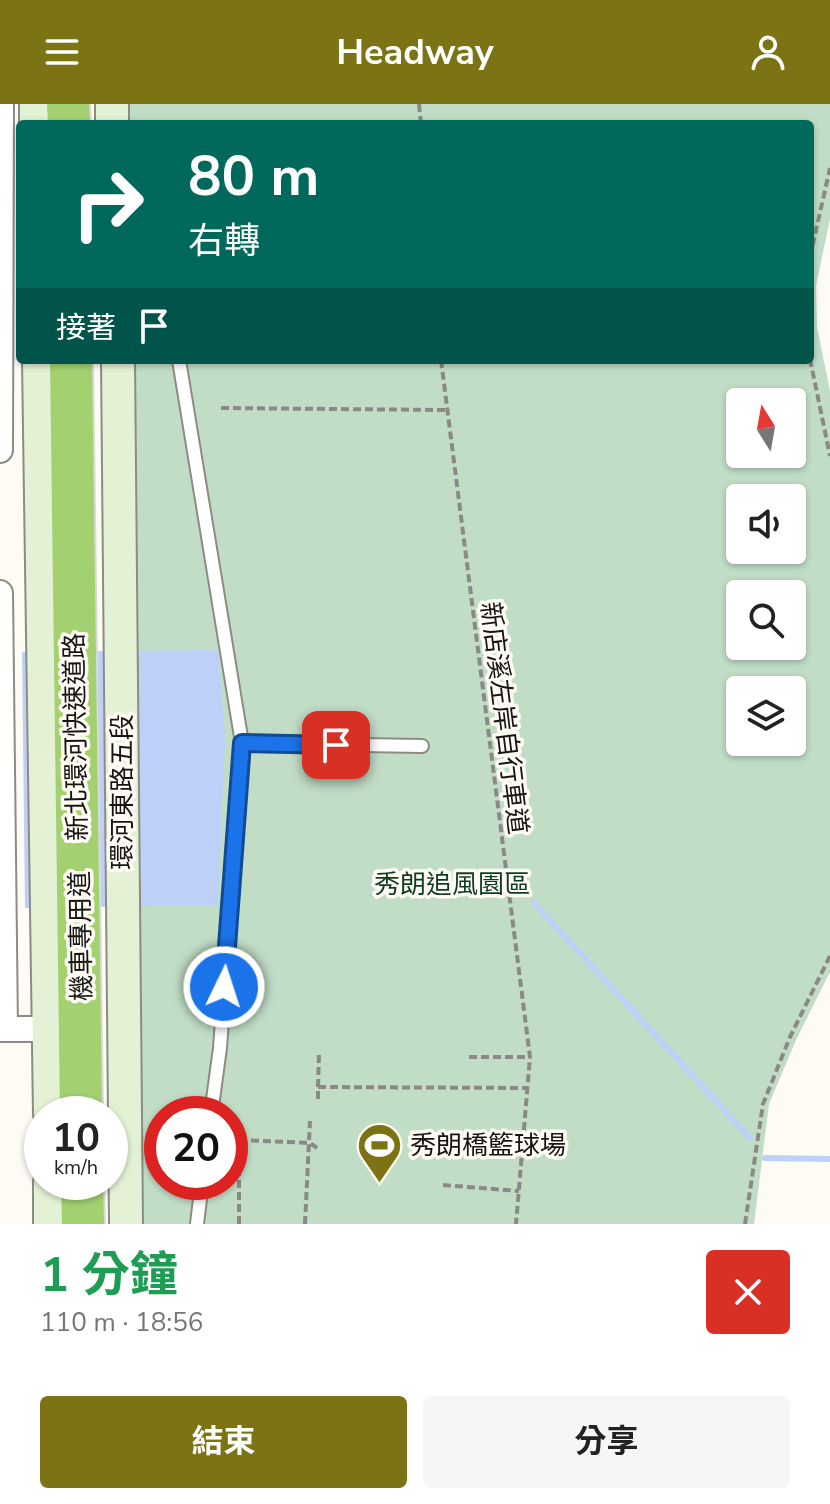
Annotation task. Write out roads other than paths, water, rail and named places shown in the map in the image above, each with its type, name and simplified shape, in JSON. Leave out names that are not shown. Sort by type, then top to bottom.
[{"type":"highway","name":"新北環河快速道路","points":[[71,364],[81,1096]]},
{"type":"highway","name":"新北環河快速道路","points":[[91,364],[100,1096]]},
{"type":"highway","points":[[82,1200],[83,1224]]},
{"type":"highway","points":[[101,1200],[101,1224]]},
{"type":"street","points":[[0,450],[1,104]]},
{"type":"street","points":[[39,364],[50,1096]]},
{"type":"street","name":"機車專用道","points":[[57,364],[70,1096]]},
{"type":"street","name":"機車專用道","points":[[103,364],[112,1224]]},
{"type":"street","name":"環河東路五段","points":[[118,364],[126,1224]]},
{"type":"street","points":[[0,593],[2,1029],[50,1029]]},
{"type":"street","points":[[50,1200],[50,1224]]},
{"type":"street","points":[[71,1200],[72,1224]]},
{"type":"lane","points":[[180,364],[242,743],[220,1048],[213,1096]]},
{"type":"lane","points":[[242,743],[422,746]]},
{"type":"lane","points":[[197,1224],[200,1200]]},
{"type":"water","points":[[218,650],[225,736],[218,905],[25,908],[22,652]]},
{"type":"waterway","points":[[534,903],[750,1138]]},
{"type":"waterway","points":[[765,1158],[830,1159]]},
{"type":"place","name":"秀朗橋籃球場","points":[[379,1184]]},
{"type":"park label","name":"秀朗追風園區","points":[[452,884]]}]
